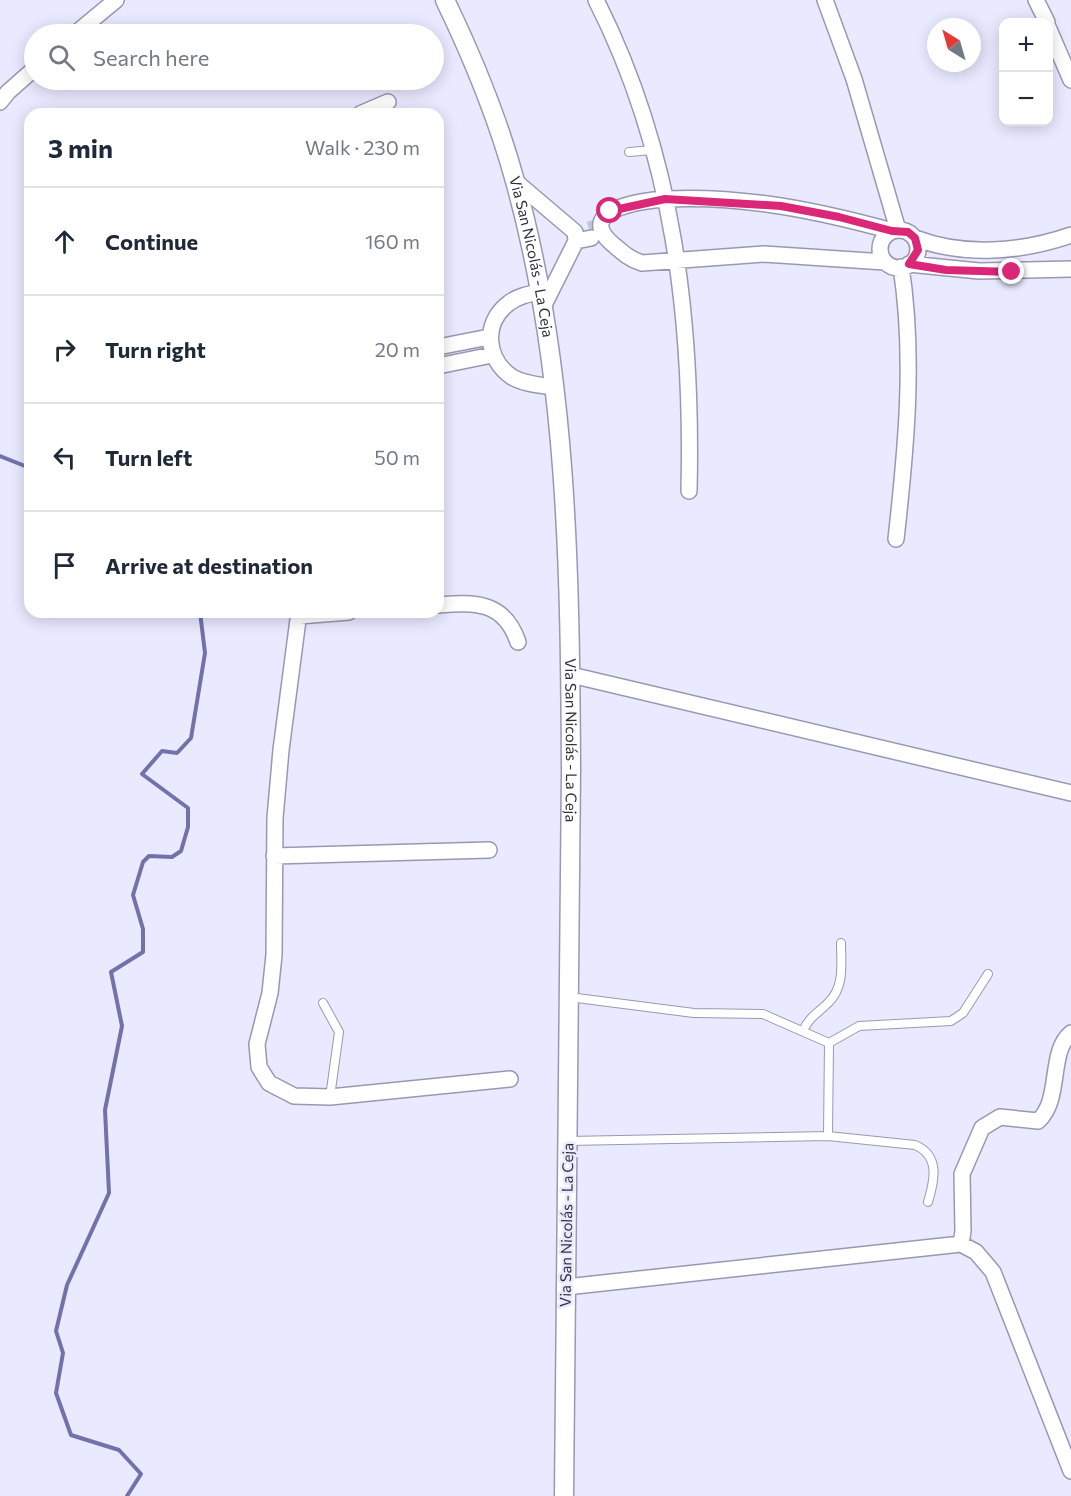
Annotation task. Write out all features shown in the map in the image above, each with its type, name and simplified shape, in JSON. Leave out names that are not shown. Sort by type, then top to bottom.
[{"type":"street","points":[[87,24],[117,0]]},
{"type":"street","name":"Via San Nicolás - La Ceja","points":[[445,0],[465,41],[515,181],[541,300],[561,453],[571,675],[564,1496]]},
{"type":"street","points":[[596,0],[631,81],[653,150],[678,261],[691,391],[689,491]]},
{"type":"street","points":[[825,0],[854,79],[895,230]]},
{"type":"street","points":[[1036,0],[1045,18]]},
{"type":"street","points":[[1053,39],[1071,80]]},
{"type":"street","points":[[0,102],[24,78]]},
{"type":"street","points":[[374,108],[388,102]]},
{"type":"street","points":[[515,181],[636,261],[678,261],[764,254],[979,271],[1071,269]]},
{"type":"street","points":[[553,387],[514,378],[492,355],[489,338],[495,321],[508,303],[541,300],[610,211],[665,199],[725,200],[793,208],[908,232],[915,238],[934,245],[980,250],[1029,246],[1071,235]]},
{"type":"street","points":[[885,262],[880,244],[895,230]]},
{"type":"street","points":[[896,539],[902,489],[907,361],[905,266],[917,255],[915,238]]},
{"type":"street","points":[[444,346],[489,338]]},
{"type":"street","points":[[444,365],[492,355]]},
{"type":"street","points":[[444,605],[467,603],[496,611],[510,621],[519,642]]},
{"type":"street","points":[[298,618],[280,750],[274,856],[274,955],[270,993],[257,1044],[259,1067],[269,1083],[280,1091],[294,1096],[330,1097],[510,1079]]},
{"type":"street","points":[[571,675],[1071,793]]},
{"type":"street","points":[[274,856],[489,850]]},
{"type":"street","points":[[961,1244],[963,1231],[962,1174],[982,1128],[1000,1117],[1038,1121],[1047,1113],[1061,1050],[1071,1033]]},
{"type":"street","points":[[566,1287],[961,1244],[976,1252],[993,1272],[1071,1471]]},
{"type":"lane","points":[[629,152],[653,150]]},
{"type":"lane","points":[[803,1030],[807,1021],[837,993],[840,984],[841,943]]},
{"type":"lane","points":[[830,1043],[859,1026],[951,1021],[963,1013],[988,974]]},
{"type":"lane","points":[[569,997],[694,1013],[763,1014],[830,1043]]},
{"type":"lane","points":[[323,1003],[339,1032],[330,1097]]},
{"type":"lane","points":[[828,1136],[830,1043]]},
{"type":"lane","points":[[568,1141],[828,1136],[920,1147],[934,1167],[935,1178],[928,1202]]},
{"type":"waterway","points":[[0,456],[24,466]]},
{"type":"waterway","points":[[127,1496],[141,1474],[119,1450],[71,1435],[56,1393],[63,1353],[56,1331],[67,1285],[109,1193],[105,1110],[122,1026],[111,972],[143,952],[143,929],[133,895],[143,862],[149,856],[172,857],[181,851],[188,827],[188,808],[142,774],[162,751],[177,753],[191,738],[205,653],[201,618]]},
{"type":"tunnel","points":[[589,229],[595,227]]},
{"type":"route","points":[[610,211],[665,199],[734,201],[805,209],[892,231],[903,230],[912,234],[918,250],[914,260],[909,264],[946,270],[1012,272]]}]
